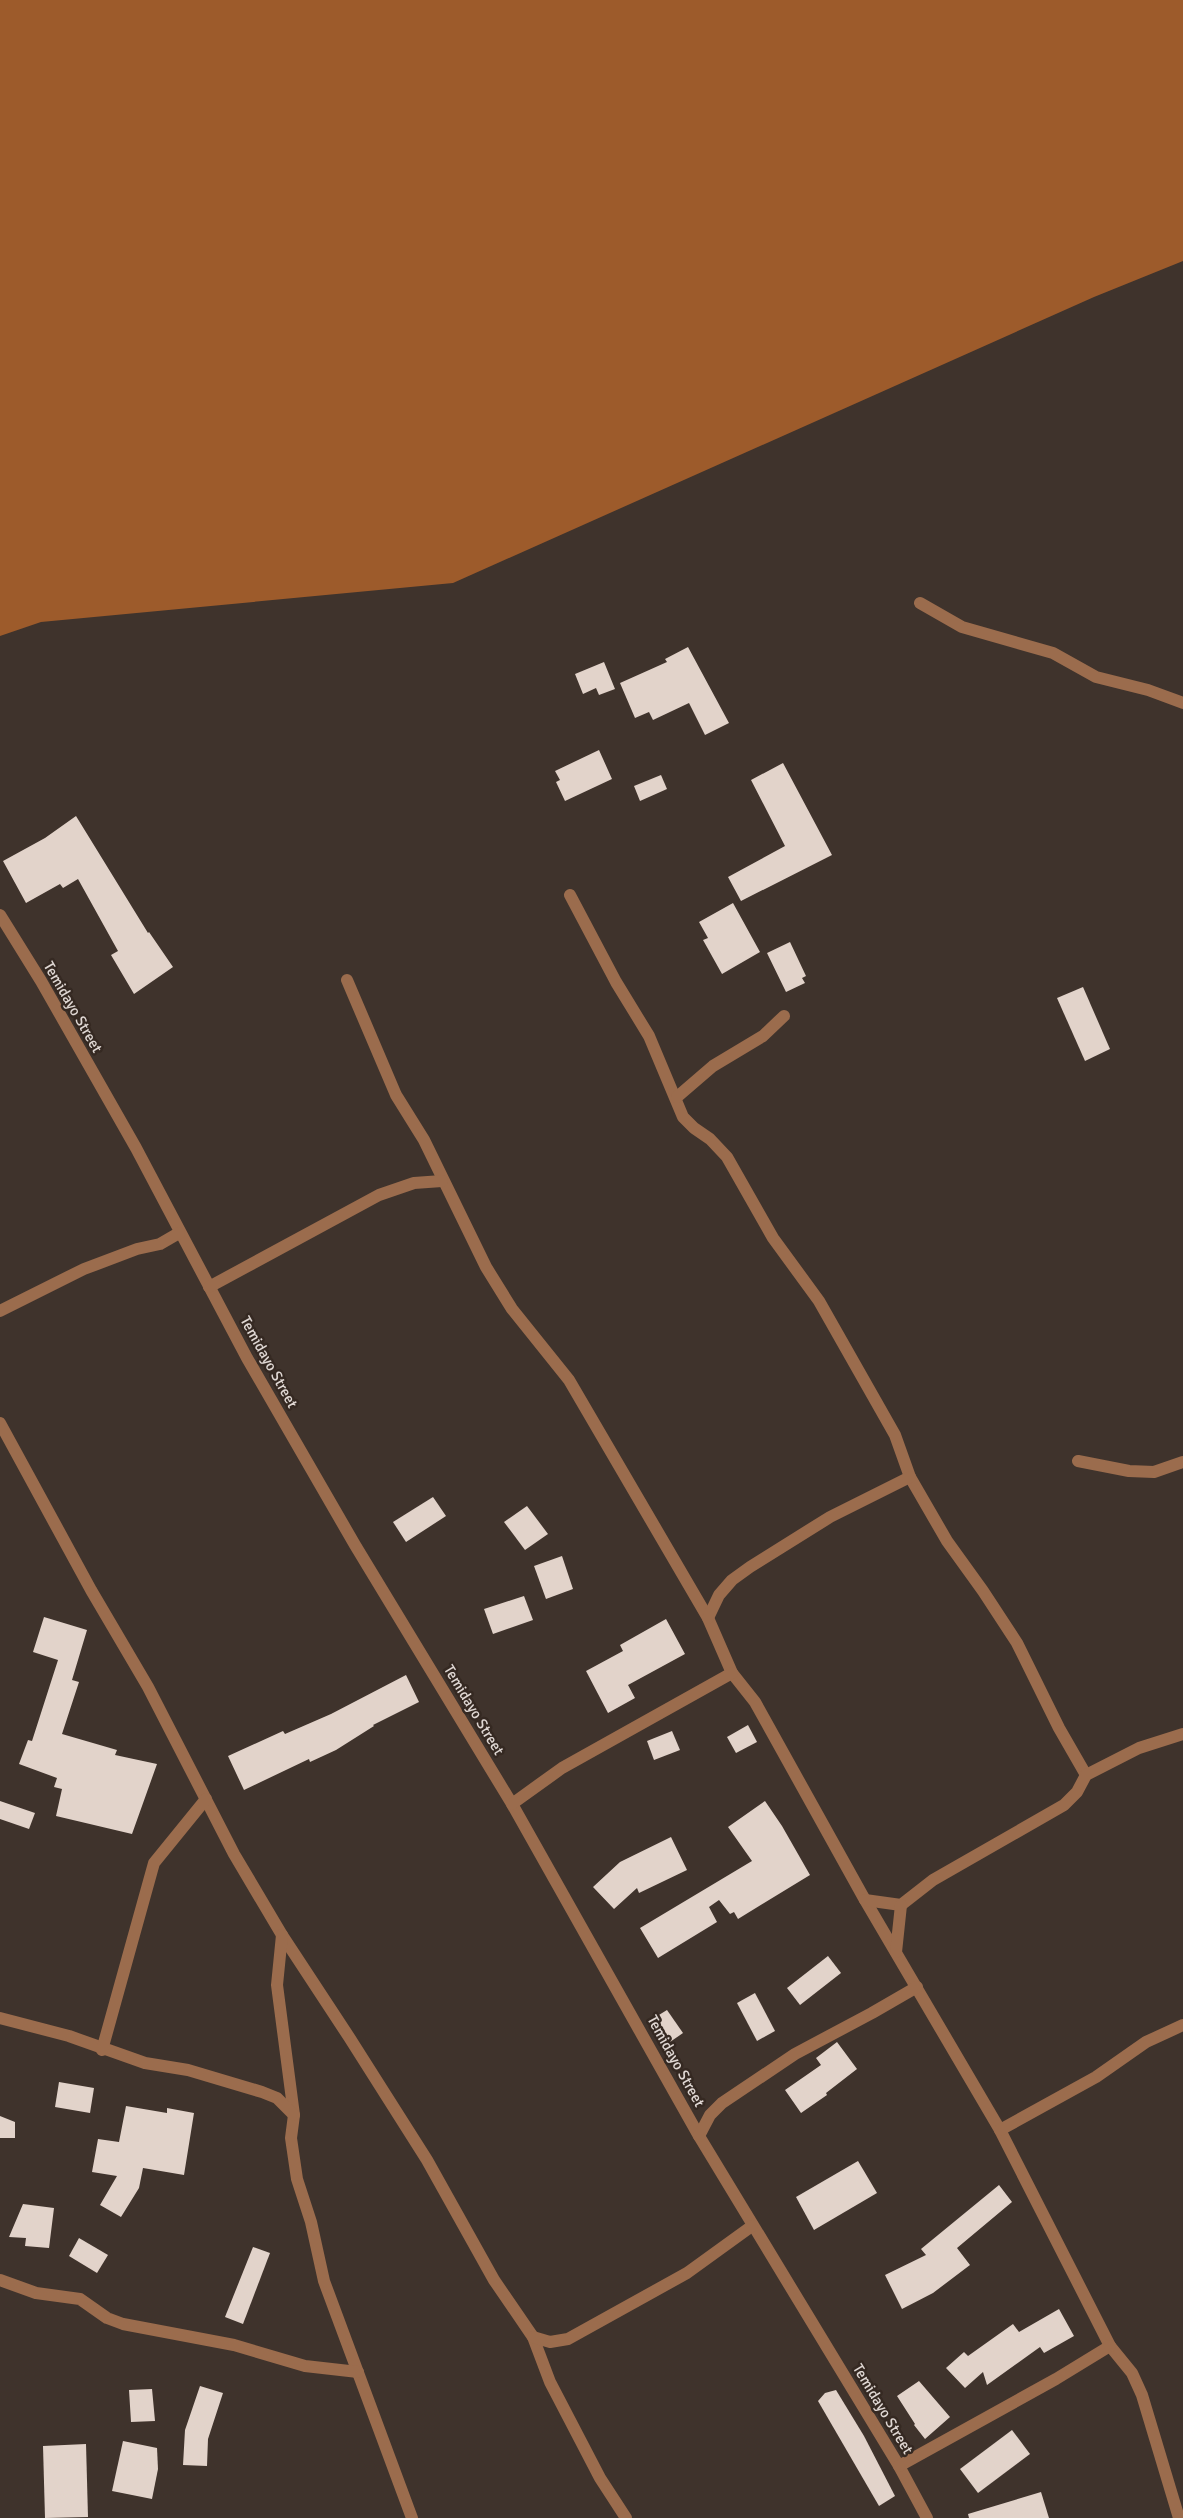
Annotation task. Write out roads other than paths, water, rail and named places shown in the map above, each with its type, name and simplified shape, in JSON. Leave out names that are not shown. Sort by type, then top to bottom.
[{"type":"street","points":[[920,603],[962,627],[1053,653],[1096,677],[1148,690],[1183,704]]},
{"type":"street","points":[[570,895],[616,982],[649,1036],[677,1097],[684,1117],[694,1128],[710,1139],[727,1158],[773,1238],[819,1301],[894,1435],[910,1478],[947,1541],[1017,1643],[1059,1728],[1086,1774]]},
{"type":"street","name":"Temidayo Street","points":[[0,914],[41,981],[136,1148],[179,1233],[247,1358],[355,1545],[512,1804],[699,2136],[898,2466],[927,2518]]},
{"type":"street","points":[[347,980],[396,1095],[424,1140],[442,1181],[501,1292],[536,1341],[569,1380],[708,1618],[732,1673],[755,1702],[866,1900],[1000,2130],[1110,2346],[1132,2374],[1142,2396],[1179,2518]]},
{"type":"street","points":[[677,1097],[713,1066],[763,1036],[784,1016]]},
{"type":"street","points":[[209,1287],[379,1196],[414,1183],[442,1181]]},
{"type":"street","points":[[0,1311],[84,1269],[137,1248],[160,1244],[179,1233]]},
{"type":"street","points":[[0,1423],[91,1590],[148,1687],[234,1854],[282,1935],[350,2037],[427,2160],[494,2280],[533,2337],[550,2382],[600,2478],[626,2518]]},
{"type":"street","points":[[1078,1461],[1128,1471],[1154,1472],[1183,1462]]},
{"type":"street","points":[[708,1618],[719,1595],[750,1567],[830,1517],[910,1478]]},
{"type":"street","points":[[512,1804],[562,1768],[732,1673]]},
{"type":"street","points":[[896,1952],[901,1905],[933,1880],[1064,1805],[1077,1792],[1086,1774],[1139,1748],[1183,1734]]},
{"type":"street","points":[[102,2050],[154,1863],[206,1799]]},
{"type":"street","points":[[866,1900],[901,1905]]},
{"type":"street","points":[[282,1935],[276,1985],[294,2115],[291,2138],[297,2179],[311,2222],[324,2281],[412,2518]]},
{"type":"street","points":[[699,2136],[710,2115],[746,2087],[795,2054],[917,1987]]},
{"type":"street","points":[[0,2018],[69,2036],[102,2050],[145,2063],[188,2070],[262,2092],[277,2098],[294,2115]]},
{"type":"street","points":[[1000,2130],[1096,2077],[1146,2042],[1183,2025]]},
{"type":"street","points":[[533,2337],[550,2342],[568,2339],[687,2273],[752,2226]]},
{"type":"street","points":[[0,2280],[36,2293],[80,2299],[107,2318],[122,2324],[234,2345],[305,2366],[358,2372]]},
{"type":"street","points":[[898,2466],[1056,2379],[1110,2346]]}]
